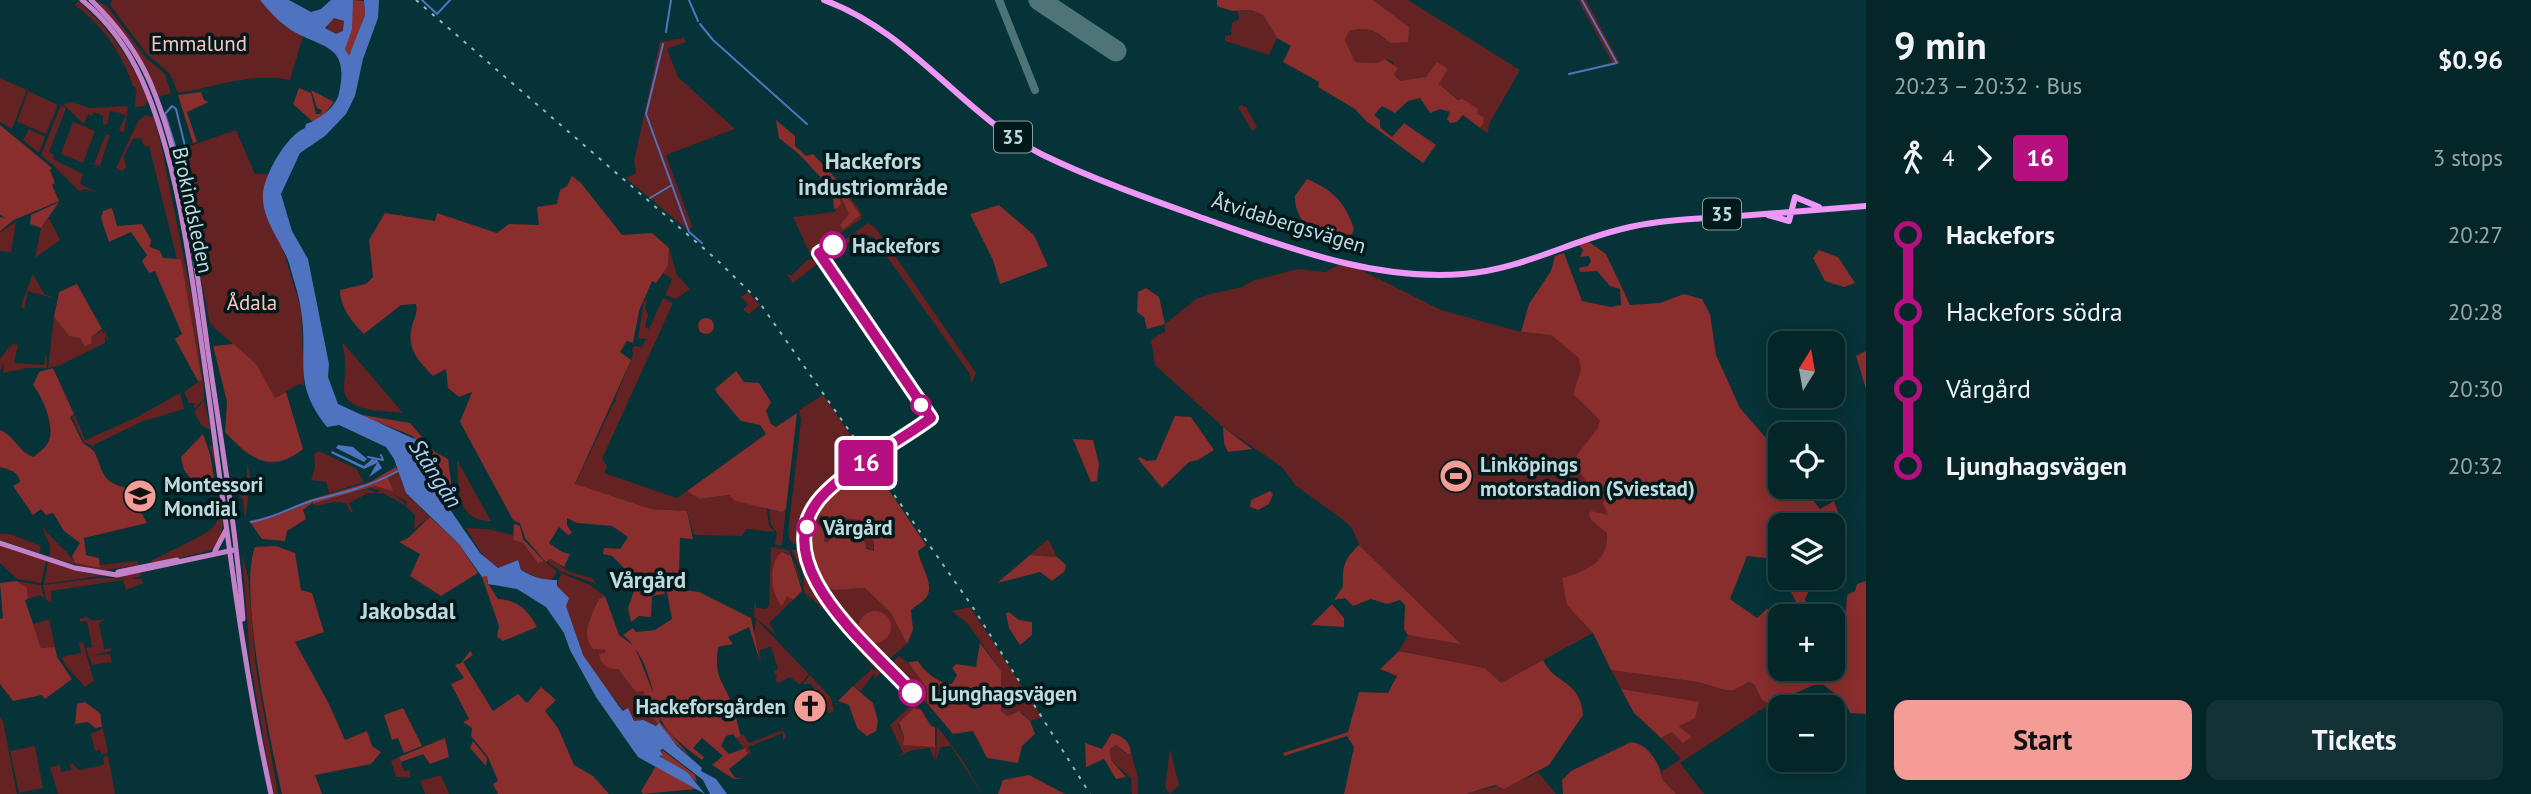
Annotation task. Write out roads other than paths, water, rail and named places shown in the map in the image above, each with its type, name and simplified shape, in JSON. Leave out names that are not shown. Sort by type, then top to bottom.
[{"type":"main road","name":"Brokindsleden","points":[[82,0],[110,28],[134,62],[151,101],[165,150],[195,299],[227,523],[234,548],[232,560],[246,657],[271,794]]},
{"type":"main road","name":"Brokindsleden","points":[[92,0],[120,30],[140,61],[158,104],[170,144],[201,299],[246,657]]},
{"type":"main road","name":"Åtvidabergsvägen","points":[[824,0],[900,41],[986,118],[1043,155],[1193,215],[1369,269],[1423,275],[1474,273],[1528,261],[1630,227],[1766,214]]},
{"type":"main road","name":"Åtvidabergsvägen","points":[[832,0],[873,20],[901,38],[988,116],[1044,152],[1212,218],[1370,266],[1423,272],[1474,270],[1527,258],[1629,223],[1791,210]]},
{"type":"main road","points":[[1766,214],[1789,221],[1793,199],[1799,197],[1819,206]]},
{"type":"main road","name":"35","points":[[1766,214],[1819,206],[1866,204]]},
{"type":"main road","name":"35","points":[[1791,210],[1866,204]]},
{"type":"main road","points":[[216,552],[223,541],[227,523]]},
{"type":"main road","points":[[0,542],[75,568],[130,574],[234,548]]},
{"type":"main road","points":[[216,552],[232,560]]},
{"type":"water","points":[[260,0],[289,0],[311,12],[321,9],[331,0],[353,0],[352,29],[345,49],[349,56],[365,15],[364,0],[379,0],[378,18],[363,59],[355,96],[346,114],[325,136],[300,153],[281,194],[292,231],[308,259],[329,364],[328,377],[338,404],[421,442],[427,454],[425,464],[431,482],[480,553],[498,568],[518,560],[521,570],[526,573],[547,580],[557,580],[557,586],[569,598],[566,606],[583,655],[618,705],[623,711],[628,708],[634,721],[643,720],[656,726],[659,723],[677,746],[702,768],[701,771],[716,779],[727,794],[710,794],[703,780],[663,749],[660,750],[663,755],[659,756],[687,772],[705,794],[638,757],[596,697],[570,650],[564,633],[546,607],[517,589],[488,584],[487,576],[482,577],[459,544],[406,493],[394,459],[386,447],[339,425],[327,427],[316,411],[305,384],[299,298],[286,254],[265,212],[263,193],[268,175],[284,146],[305,128],[306,124],[321,116],[334,104],[339,93],[340,65],[331,50],[291,30]],"holes":[[[334,18],[344,21],[343,31],[336,34],[325,28]]]},
{"type":"water","points":[[338,445],[353,447],[367,459],[364,462],[336,448]]},
{"type":"water","points":[[332,451],[364,466],[372,459],[377,460],[382,468],[369,477],[377,463],[364,469],[331,453]]},
{"type":"waterway","points":[[422,0],[437,14],[450,0]]},
{"type":"waterway","points":[[666,32],[671,0]]},
{"type":"waterway","points":[[689,0],[698,21]]},
{"type":"waterway","points":[[1569,74],[1617,63],[1582,0]]},
{"type":"waterway","points":[[700,24],[713,40],[807,124]]},
{"type":"waterway","points":[[663,44],[646,114],[689,232],[702,243]]},
{"type":"waterway","points":[[183,148],[176,149],[165,114],[172,106],[176,109],[185,146]]},
{"type":"waterway","points":[[650,198],[672,185]]},
{"type":"waterway","points":[[368,457],[383,460],[381,455]]},
{"type":"waterway","points":[[251,522],[367,485],[398,471]]},
{"type":"railway","points":[[416,0],[717,260],[757,299],[972,606],[1090,794]]},
{"type":"place","name":"Hackefors","points":[[833,245]]},
{"type":"place","name":"Linköpings motorstadion (Sviestad)","points":[[1456,476]]},
{"type":"place","name":"Montessori Mondial","points":[[140,496]]},
{"type":"place","name":"Vårgård","points":[[807,527]]},
{"type":"place","name":"Ljunghagsvägen","points":[[912,693]]},
{"type":"place","name":"Hackeforsgården","points":[[810,706]]},
{"type":"district","name":"Hackefors industriområde","points":[[873,173]]},
{"type":"district","name":"Vårgård","points":[[648,579]]},
{"type":"district","name":"Jakobsdal","points":[[408,610]]},
{"type":"park label","name":"Emmalund","points":[[199,43]]},
{"type":"park label","name":"Ådala","points":[[252,302]]},
{"type":"water label","name":"Stångån","points":[[436,473]]}]
